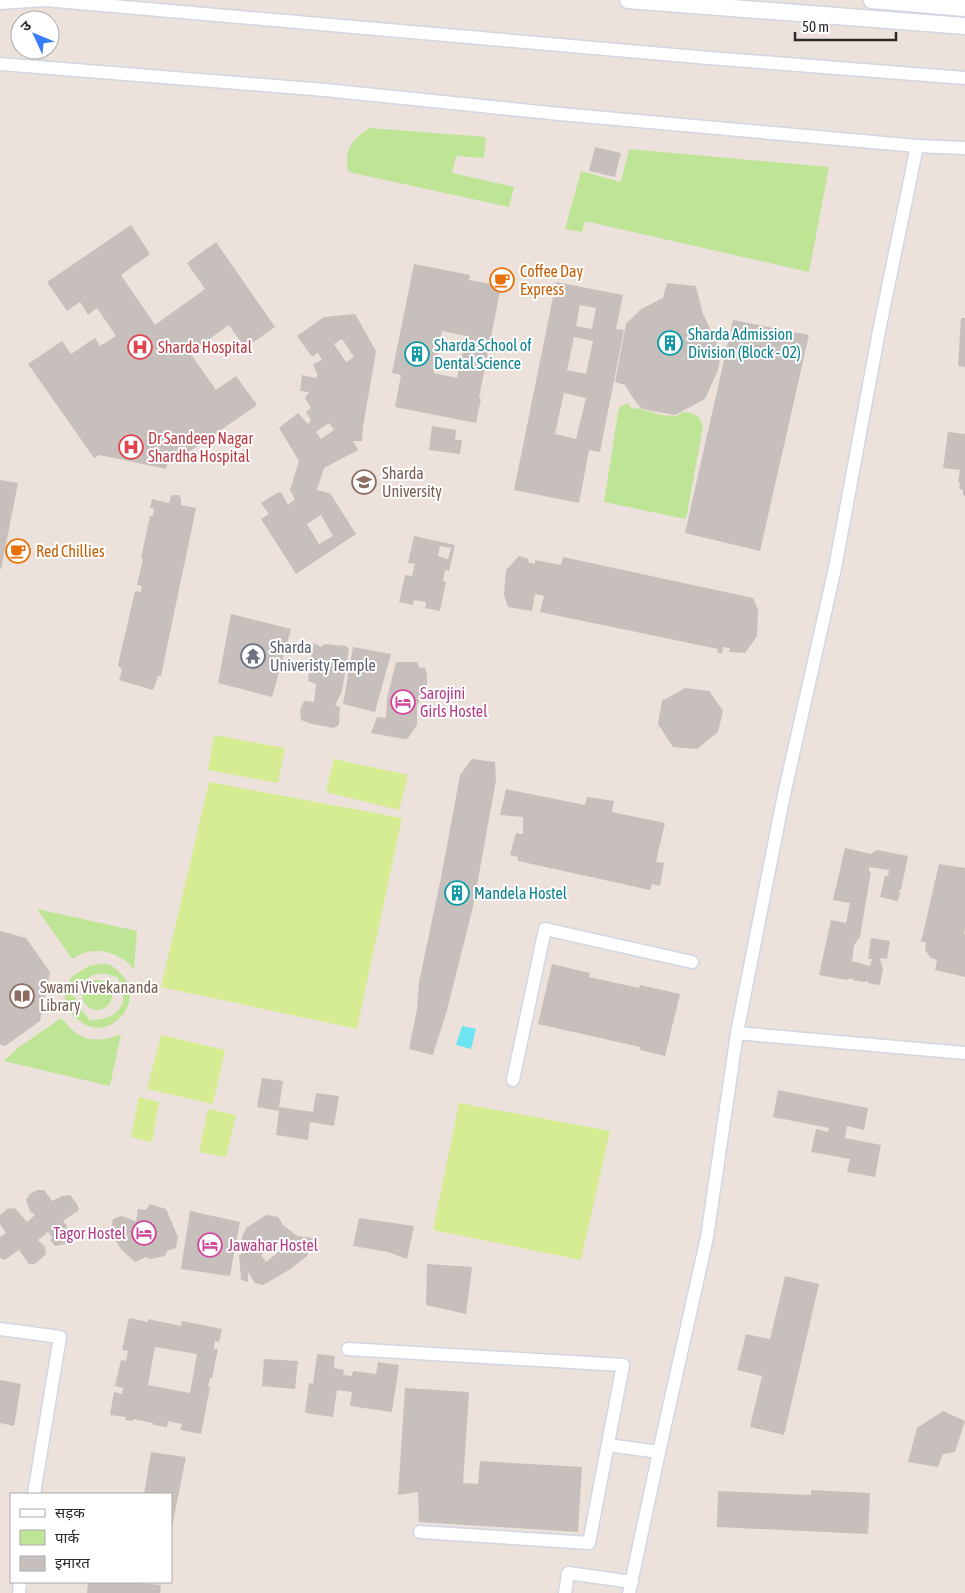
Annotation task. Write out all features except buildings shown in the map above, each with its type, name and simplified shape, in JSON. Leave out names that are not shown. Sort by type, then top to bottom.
[{"type":"street","points":[[0,3],[45,0],[699,57],[965,78]]},
{"type":"street","points":[[628,0],[965,26]]},
{"type":"street","points":[[872,0],[965,8]]},
{"type":"street","points":[[0,64],[325,90],[560,114],[917,146],[965,148]]},
{"type":"street","points":[[565,1593],[568,1573],[630,1587],[658,1452],[707,1237],[737,1032],[783,799],[835,568],[879,331],[917,146]]},
{"type":"street","points":[[514,1080],[545,929],[692,962]]},
{"type":"street","points":[[737,1032],[965,1053]]},
{"type":"street","points":[[0,1329],[60,1337],[34,1493]]},
{"type":"street","points":[[348,1348],[623,1365],[589,1543],[420,1532]]},
{"type":"street","points":[[608,1445],[658,1452]]},
{"type":"green space","points":[[370,128],[486,137],[484,158],[456,156],[452,173],[514,187],[509,207],[349,172],[347,158],[350,146]]},
{"type":"green space","points":[[629,149],[829,167],[809,272],[585,221],[582,232],[565,229],[581,171],[621,182]]},
{"type":"green space","points":[[628,403],[633,409],[638,408],[660,415],[677,416],[682,412],[691,413],[699,417],[703,426],[686,519],[604,502],[618,412],[620,407]]},
{"type":"green space","points":[[214,735],[285,748],[278,783],[208,770]]},
{"type":"green space","points":[[334,759],[408,775],[399,810],[326,792]]},
{"type":"green space","points":[[209,782],[402,818],[357,1029],[161,987]]},
{"type":"green space","points":[[37,909],[137,931],[134,970],[120,957],[107,952],[87,952],[72,959]]},
{"type":"green space","points":[[106,964],[114,967],[127,983],[130,994],[128,1006],[122,1016],[113,1024],[101,1028],[89,1026],[77,1019],[70,1011],[66,1001],[65,993],[75,997],[77,1005],[90,1020],[109,1017],[120,1008],[123,1002],[123,995],[117,977],[105,974],[94,975],[85,979],[75,988],[69,983],[72,976],[91,965]]},
{"type":"green space","points":[[97,980],[108,984],[112,995],[108,1006],[97,1010],[86,1006],[82,995],[86,984]]},
{"type":"green space","points":[[61,1018],[76,1033],[89,1039],[106,1039],[121,1034],[110,1086],[4,1061],[19,1047]]},
{"type":"green space","points":[[161,1035],[225,1050],[213,1104],[147,1089]]},
{"type":"green space","points":[[139,1097],[159,1102],[152,1142],[131,1137]]},
{"type":"green space","points":[[459,1103],[610,1131],[581,1260],[433,1230]]},
{"type":"green space","points":[[208,1109],[236,1115],[226,1157],[199,1152]]},
{"type":"water","points":[[462,1026],[476,1029],[471,1049],[456,1045]]},
{"type":"place","name":"Coffee Day Express","points":[[502,280]]},
{"type":"place","name":"Sharda Admission Division (Block - 02)","points":[[670,343]]},
{"type":"place","name":"Sharda Hospital","points":[[140,347]]},
{"type":"place","name":"Sharda School of Dental Science","points":[[417,354]]},
{"type":"place","name":"Dr Sandeep Nagar Shardha Hospital","points":[[131,447]]},
{"type":"place","name":"Sharda University","points":[[364,482]]},
{"type":"place","name":"Red Chillies","points":[[18,551]]},
{"type":"place","name":"Sharda Univeristy Temple","points":[[253,656]]},
{"type":"place","name":"Sarojini Girls Hostel","points":[[403,702]]},
{"type":"place","name":"Mandela Hostel","points":[[457,893]]},
{"type":"place","name":"Swami Vivekananda Library","points":[[22,996]]},
{"type":"place","name":"Tagor Hostel","points":[[144,1233]]},
{"type":"place","name":"Jawahar Hostel","points":[[210,1245]]}]
